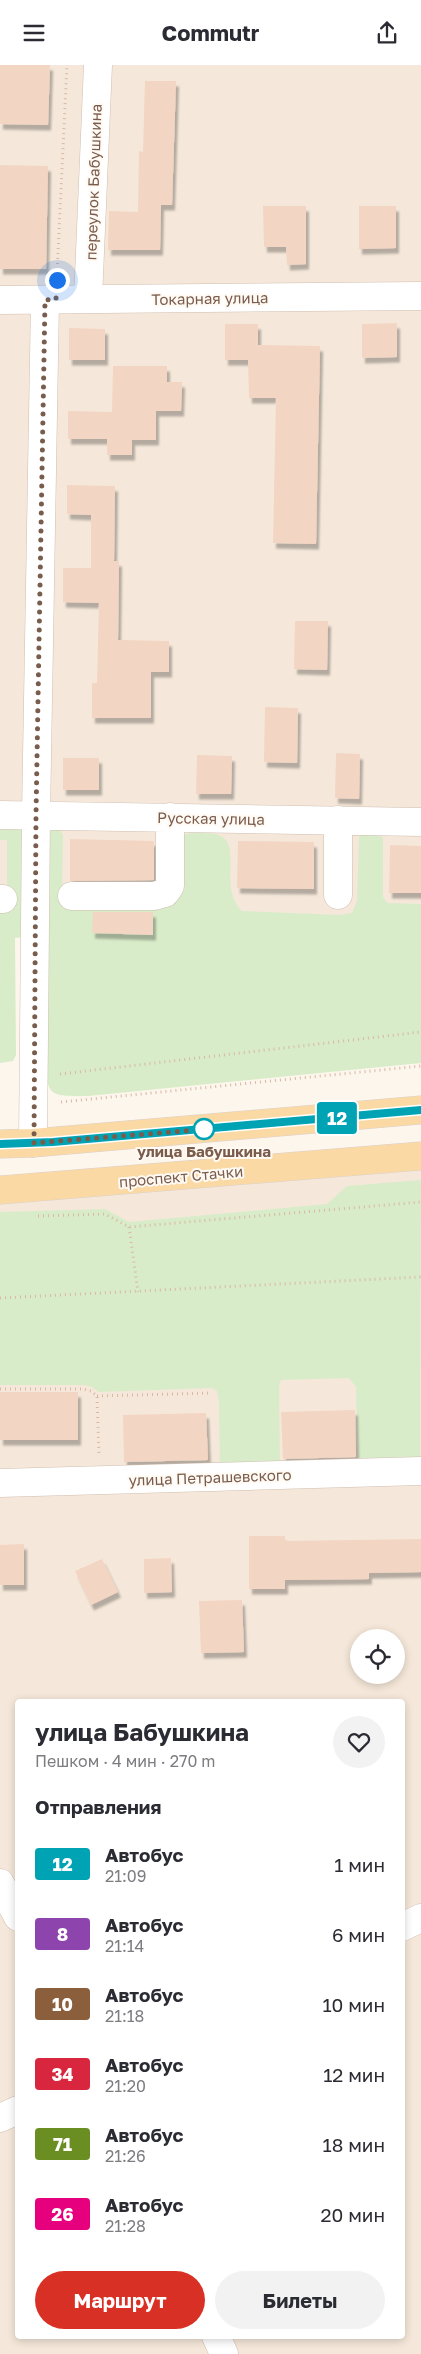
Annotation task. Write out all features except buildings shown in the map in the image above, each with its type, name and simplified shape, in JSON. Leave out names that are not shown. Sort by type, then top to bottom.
[{"type":"main road","points":[[0,1144],[34,1143],[421,1110]]},
{"type":"main road","name":"проспект Стачки","points":[[0,1190],[421,1156]]},
{"type":"street","name":"переулок Бабушкина","points":[[88,299],[98,65]]},
{"type":"street","name":"Токарная улица","points":[[0,300],[421,296]]},
{"type":"street","points":[[34,1143],[36,815],[51,300]]},
{"type":"street","name":"Русская улица","points":[[0,815],[421,822]]},
{"type":"street","points":[[72,896],[154,897],[164,893],[170,886],[170,817]]},
{"type":"street","points":[[338,820],[338,895]]},
{"type":"street","name":"улица Петрашевского","points":[[0,1483],[421,1471]]},
{"type":"street","points":[[0,1883],[15,1911]]},
{"type":"street","points":[[405,1926],[421,1918]]},
{"type":"street","points":[[0,2118],[15,2111]]},
{"type":"street","points":[[217,2339],[224,2354]]},
{"type":"path","points":[[51,300],[67,65]]},
{"type":"path","points":[[35,1077],[421,1032]]},
{"type":"path","points":[[35,1104],[421,1066]]},
{"type":"path","points":[[28,1217],[104,1214],[128,1227],[421,1202]]},
{"type":"path","points":[[128,1227],[138,1293]]},
{"type":"path","points":[[0,1298],[138,1293],[421,1277]]},
{"type":"path","points":[[0,1389],[83,1389],[91,1391],[97,1396],[212,1393]]},
{"type":"path","points":[[97,1396],[100,1480]]},
{"type":"shaded area","points":[[0,65],[421,65],[421,283],[0,289]]},
{"type":"shaded area","points":[[421,309],[421,808],[46,801],[57,312]]},
{"type":"shaded area","points":[[33,311],[27,802],[0,803],[0,312]]},
{"type":"shaded area","points":[[54,828],[421,834],[421,940],[53,938]]},
{"type":"shaded area","points":[[20,830],[0,919],[0,831]]},
{"type":"shaded area","points":[[421,1149],[421,2354],[0,2354],[0,1179]]},
{"type":"green space","points":[[24,819],[31,936],[15,938],[16,1055],[13,1061],[0,1063],[0,891],[7,891],[7,840],[0,840],[0,820]]},
{"type":"green space","points":[[51,830],[60,830],[63,835],[62,892],[162,903],[183,835],[204,833],[220,836],[227,842],[230,851],[231,888],[234,900],[242,911],[340,915],[352,913],[357,901],[359,837],[364,832],[377,832],[383,838],[383,897],[388,903],[421,904],[421,1063],[88,1096],[55,1093],[48,1084],[45,1051],[48,836]]},
{"type":"green space","points":[[421,1180],[420,1465],[358,1466],[356,1387],[349,1378],[281,1380],[279,1385],[280,1469],[220,1471],[219,1402],[217,1391],[212,1388],[99,1392],[90,1386],[82,1385],[0,1385],[0,1212],[105,1209],[129,1222],[327,1204],[347,1186]]},
{"type":"bus line","name":"12","points":[[0,1144],[53,1142],[360,1117],[421,1110]]},
{"type":"place","name":"улица Бабушкина","points":[[204,1129]]},
{"type":"route","points":[[57,280],[56,299],[45,300],[36,815],[34,1143],[209,1129],[204,1129]]}]
